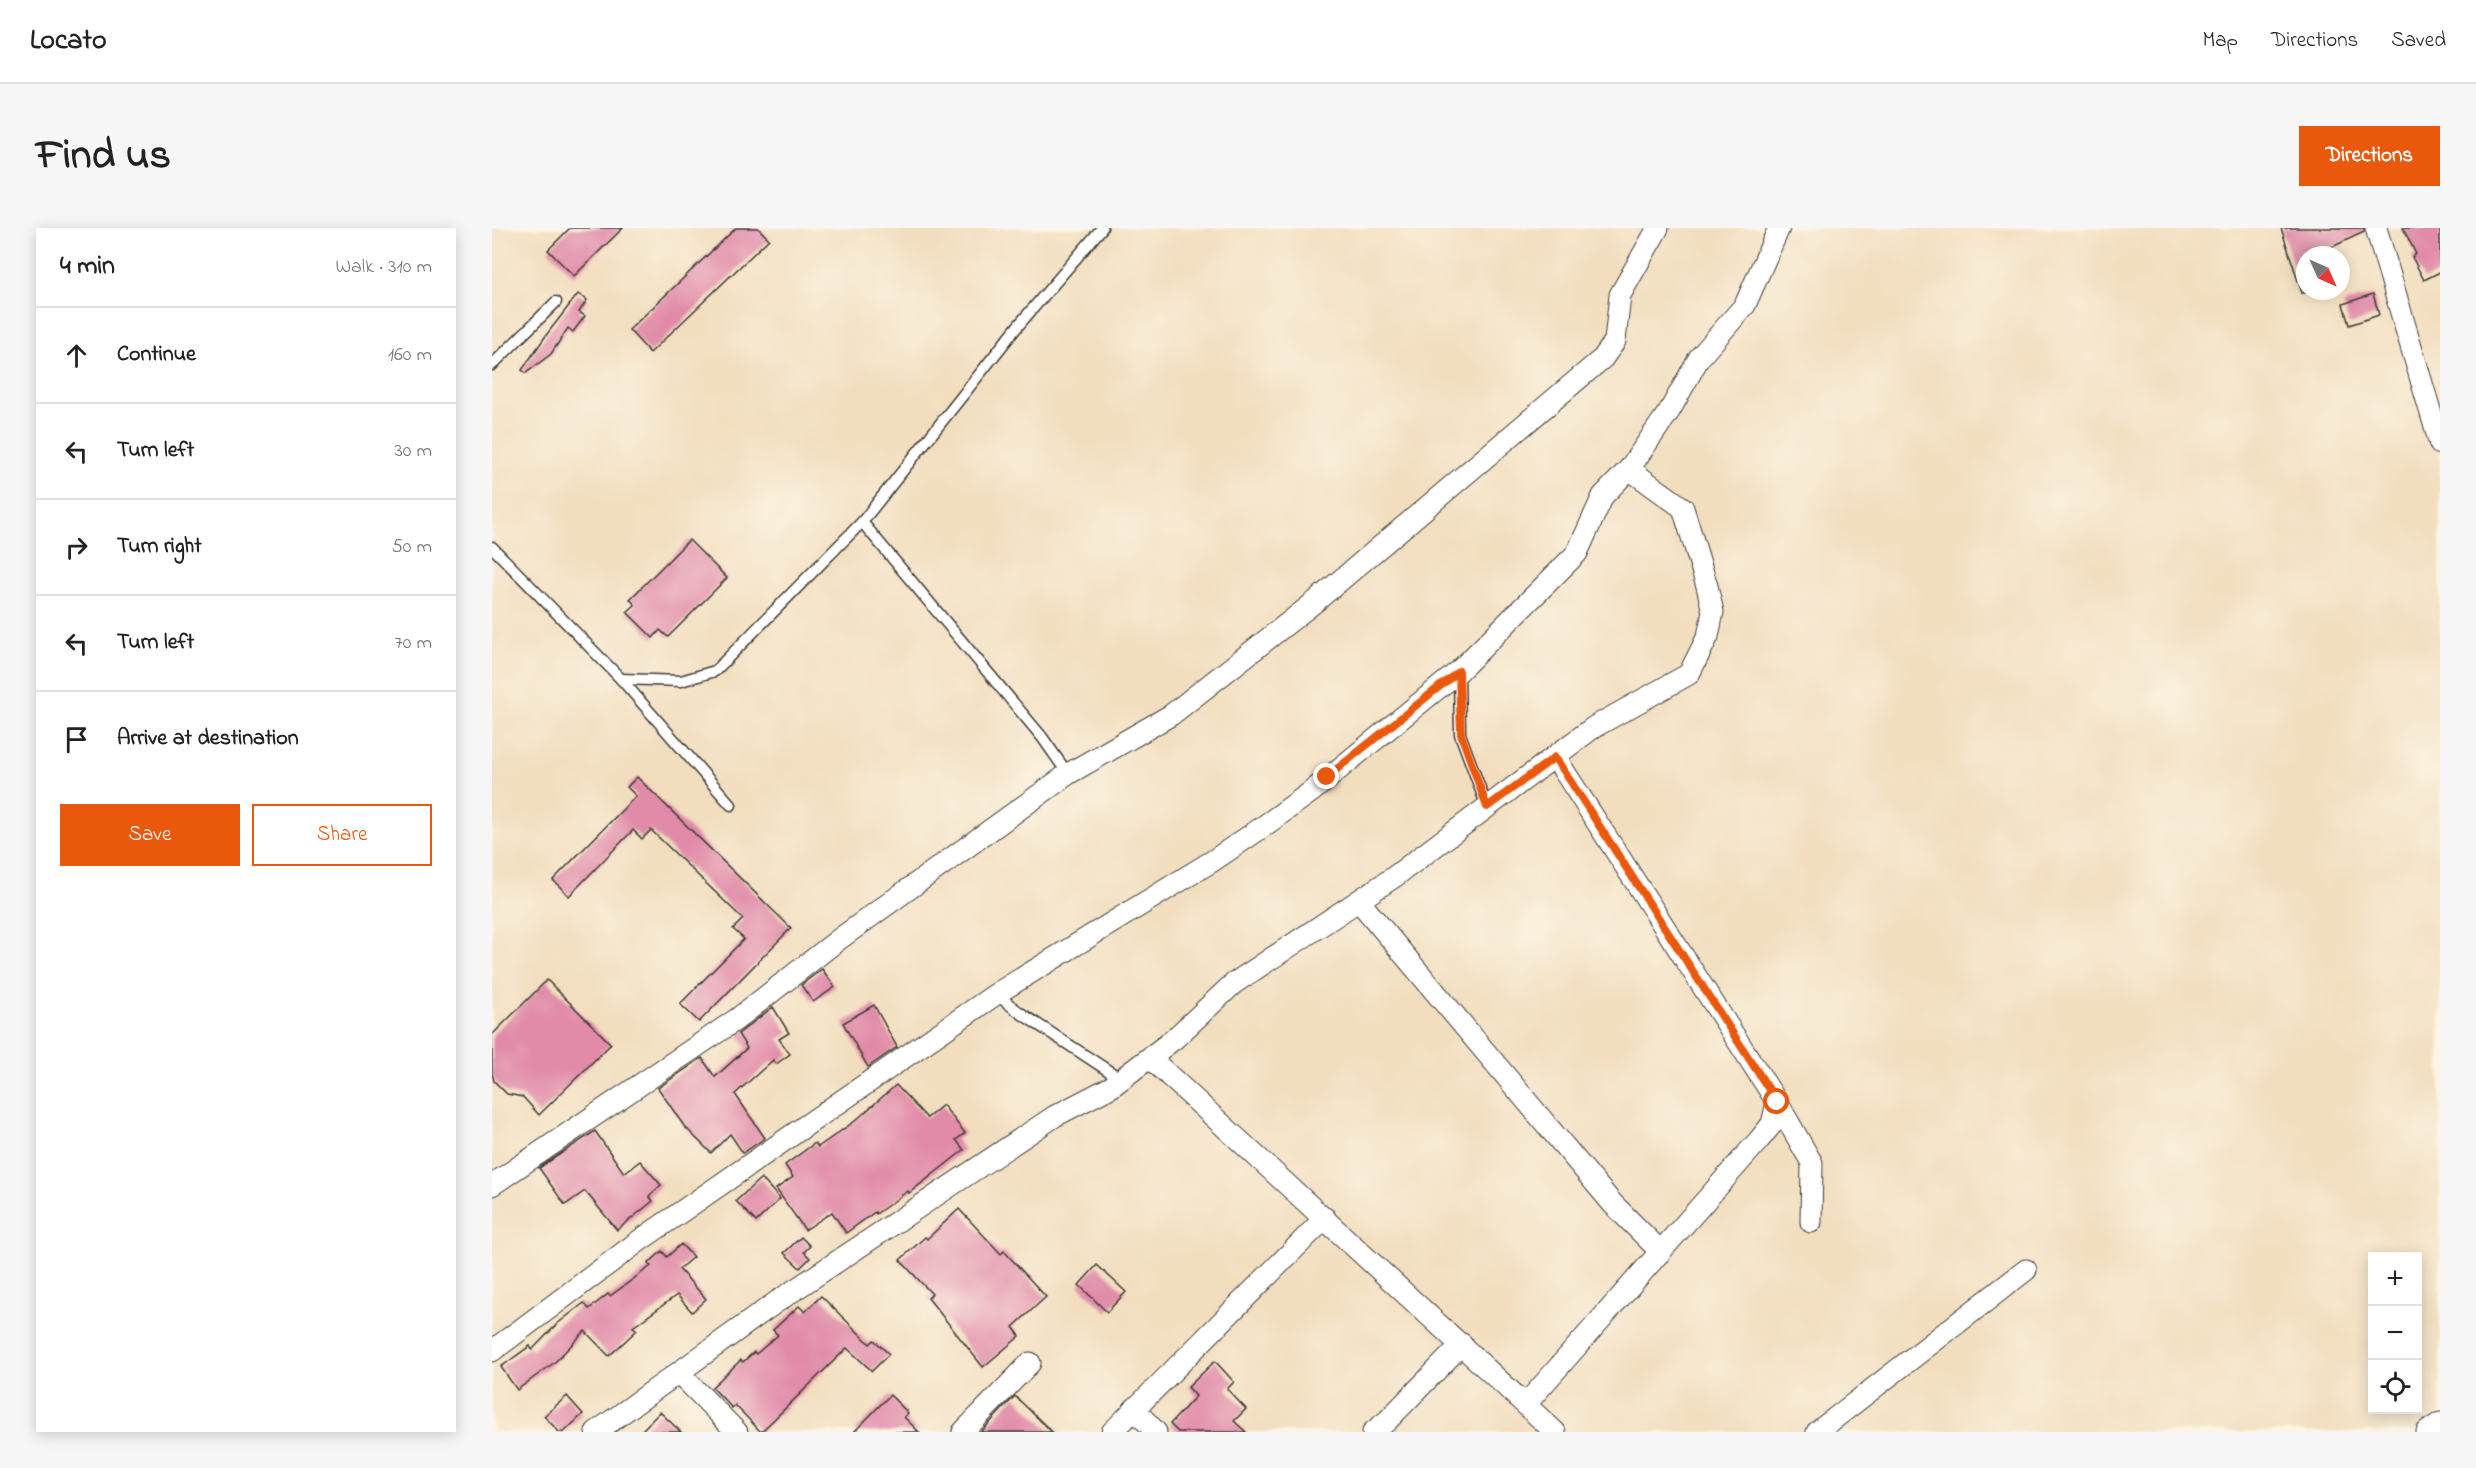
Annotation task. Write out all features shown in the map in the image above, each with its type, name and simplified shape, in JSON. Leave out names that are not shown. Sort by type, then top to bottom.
[{"type":"street","points":[[492,1185],[737,1019],[838,939],[1068,774],[1180,708],[1316,601],[1603,358],[1615,341],[1620,295],[1658,228]]},
{"type":"street","points":[[492,1351],[639,1241],[996,994],[1214,860],[1264,826],[1311,792],[1459,671],[1577,553],[1603,496],[1629,469],[1670,410],[1699,358],[1745,305],[1779,228]]},
{"type":"street","points":[[2376,228],[2440,444]]},
{"type":"street","points":[[596,1432],[775,1303],[1046,1123],[1121,1079],[1150,1058],[1233,984],[1359,901],[1594,727],[1689,674],[1708,636],[1713,612],[1683,508],[1629,469]]},
{"type":"street","points":[[1555,757],[1777,1102],[1812,1163],[1811,1222]]},
{"type":"street","points":[[1359,901],[1612,1203],[1661,1252]]},
{"type":"street","points":[[1150,1058],[1555,1432]]},
{"type":"street","points":[[1526,1404],[1772,1124],[1777,1102]]},
{"type":"street","points":[[1112,1432],[1325,1218]]},
{"type":"street","points":[[1817,1432],[2026,1270]]},
{"type":"street","points":[[1373,1432],[1462,1344]]},
{"type":"street","points":[[963,1432],[1030,1363]]},
{"type":"street","points":[[679,1372],[737,1432]]},
{"type":"street","points":[[1134,1409],[1156,1432]]},
{"type":"street","points":[[2427,1432],[2440,1423]]},
{"type":"lane","points":[[621,679],[681,681],[715,671],[862,522],[1017,327],[1102,228]]},
{"type":"lane","points":[[492,365],[556,302]]},
{"type":"lane","points":[[862,522],[1042,737],[1068,774]]},
{"type":"lane","points":[[492,546],[621,679],[731,805]]},
{"type":"lane","points":[[1459,671],[1461,734],[1487,807]]},
{"type":"lane","points":[[996,994],[1019,1012],[1121,1079]]},
{"type":"building","points":[[570,228],[623,228],[574,276],[548,250]]},
{"type":"building","points":[[736,228],[758,228],[769,239],[650,353],[629,330]]},
{"type":"building","points":[[2281,228],[2364,228],[2364,232],[2334,246],[2296,246],[2296,274]]},
{"type":"building","points":[[2403,228],[2440,228],[2440,272],[2424,280],[2412,257],[2416,254]]},
{"type":"building","points":[[578,294],[587,300],[579,312],[585,316],[573,332],[568,328],[551,354],[526,373],[522,370]]},
{"type":"building","points":[[2373,294],[2379,315],[2349,325],[2343,304]]},
{"type":"building","points":[[689,540],[727,578],[668,637],[660,630],[653,638],[627,612],[635,605],[630,599]]},
{"type":"building","points":[[637,777],[791,928],[699,1022],[680,1004],[744,939],[733,929],[743,919],[651,830],[642,839],[633,830],[569,896],[553,880],[636,796],[627,787]]},
{"type":"building","points":[[822,969],[835,987],[813,1002],[801,985]]},
{"type":"building","points":[[547,980],[611,1044],[539,1115],[523,1097],[507,1094],[494,1081],[492,1035]]},
{"type":"building","points":[[874,1005],[897,1047],[868,1067],[843,1023]]},
{"type":"building","points":[[773,1007],[789,1033],[779,1039],[790,1054],[776,1064],[773,1060],[735,1094],[765,1138],[743,1153],[730,1134],[711,1153],[684,1126],[658,1088],[702,1058],[715,1077],[747,1048],[738,1034]]},
{"type":"building","points":[[896,1085],[927,1118],[943,1105],[965,1133],[956,1140],[964,1150],[909,1193],[908,1191],[846,1233],[832,1212],[805,1230],[776,1189],[793,1177],[785,1165],[815,1143],[818,1147],[855,1121]]},
{"type":"building","points":[[595,1131],[624,1173],[640,1161],[661,1185],[649,1196],[653,1201],[617,1230],[585,1191],[565,1205],[539,1168]]},
{"type":"building","points":[[761,1178],[780,1199],[756,1222],[736,1201]]},
{"type":"building","points":[[959,1209],[1001,1254],[1004,1251],[1046,1297],[1013,1327],[1020,1336],[983,1367],[928,1298],[932,1294],[900,1260]]},
{"type":"building","points":[[801,1237],[810,1246],[804,1252],[810,1258],[800,1268],[784,1253]]},
{"type":"building","points":[[681,1244],[693,1257],[679,1269],[706,1299],[692,1312],[677,1295],[633,1327],[637,1330],[609,1356],[585,1331],[555,1362],[517,1390],[501,1367],[530,1346],[532,1350],[557,1324],[584,1303],[589,1309],[651,1266],[648,1264],[662,1251],[667,1257]]},
{"type":"building","points":[[1097,1265],[1126,1292],[1107,1312],[1079,1285]]},
{"type":"building","points":[[821,1296],[870,1344],[874,1340],[889,1354],[872,1371],[847,1348],[761,1432],[735,1405],[732,1408],[712,1387],[741,1360],[743,1362],[754,1352],[756,1354],[778,1335],[773,1330],[799,1306],[805,1312]]},
{"type":"building","points":[[1215,1361],[1234,1382],[1227,1389],[1246,1409],[1234,1421],[1246,1432],[1178,1432],[1170,1424],[1196,1396],[1188,1387]]},
{"type":"building","points":[[890,1395],[908,1413],[904,1417],[919,1432],[854,1432]]},
{"type":"building","points":[[567,1396],[583,1414],[564,1432],[559,1432],[544,1416]]},
{"type":"building","points":[[1015,1396],[1052,1432],[981,1432]]},
{"type":"building","points":[[660,1412],[681,1432],[640,1432]]},
{"type":"route","points":[[1327,777],[1459,671],[1461,734],[1487,807],[1555,757],[1777,1102]]}]
